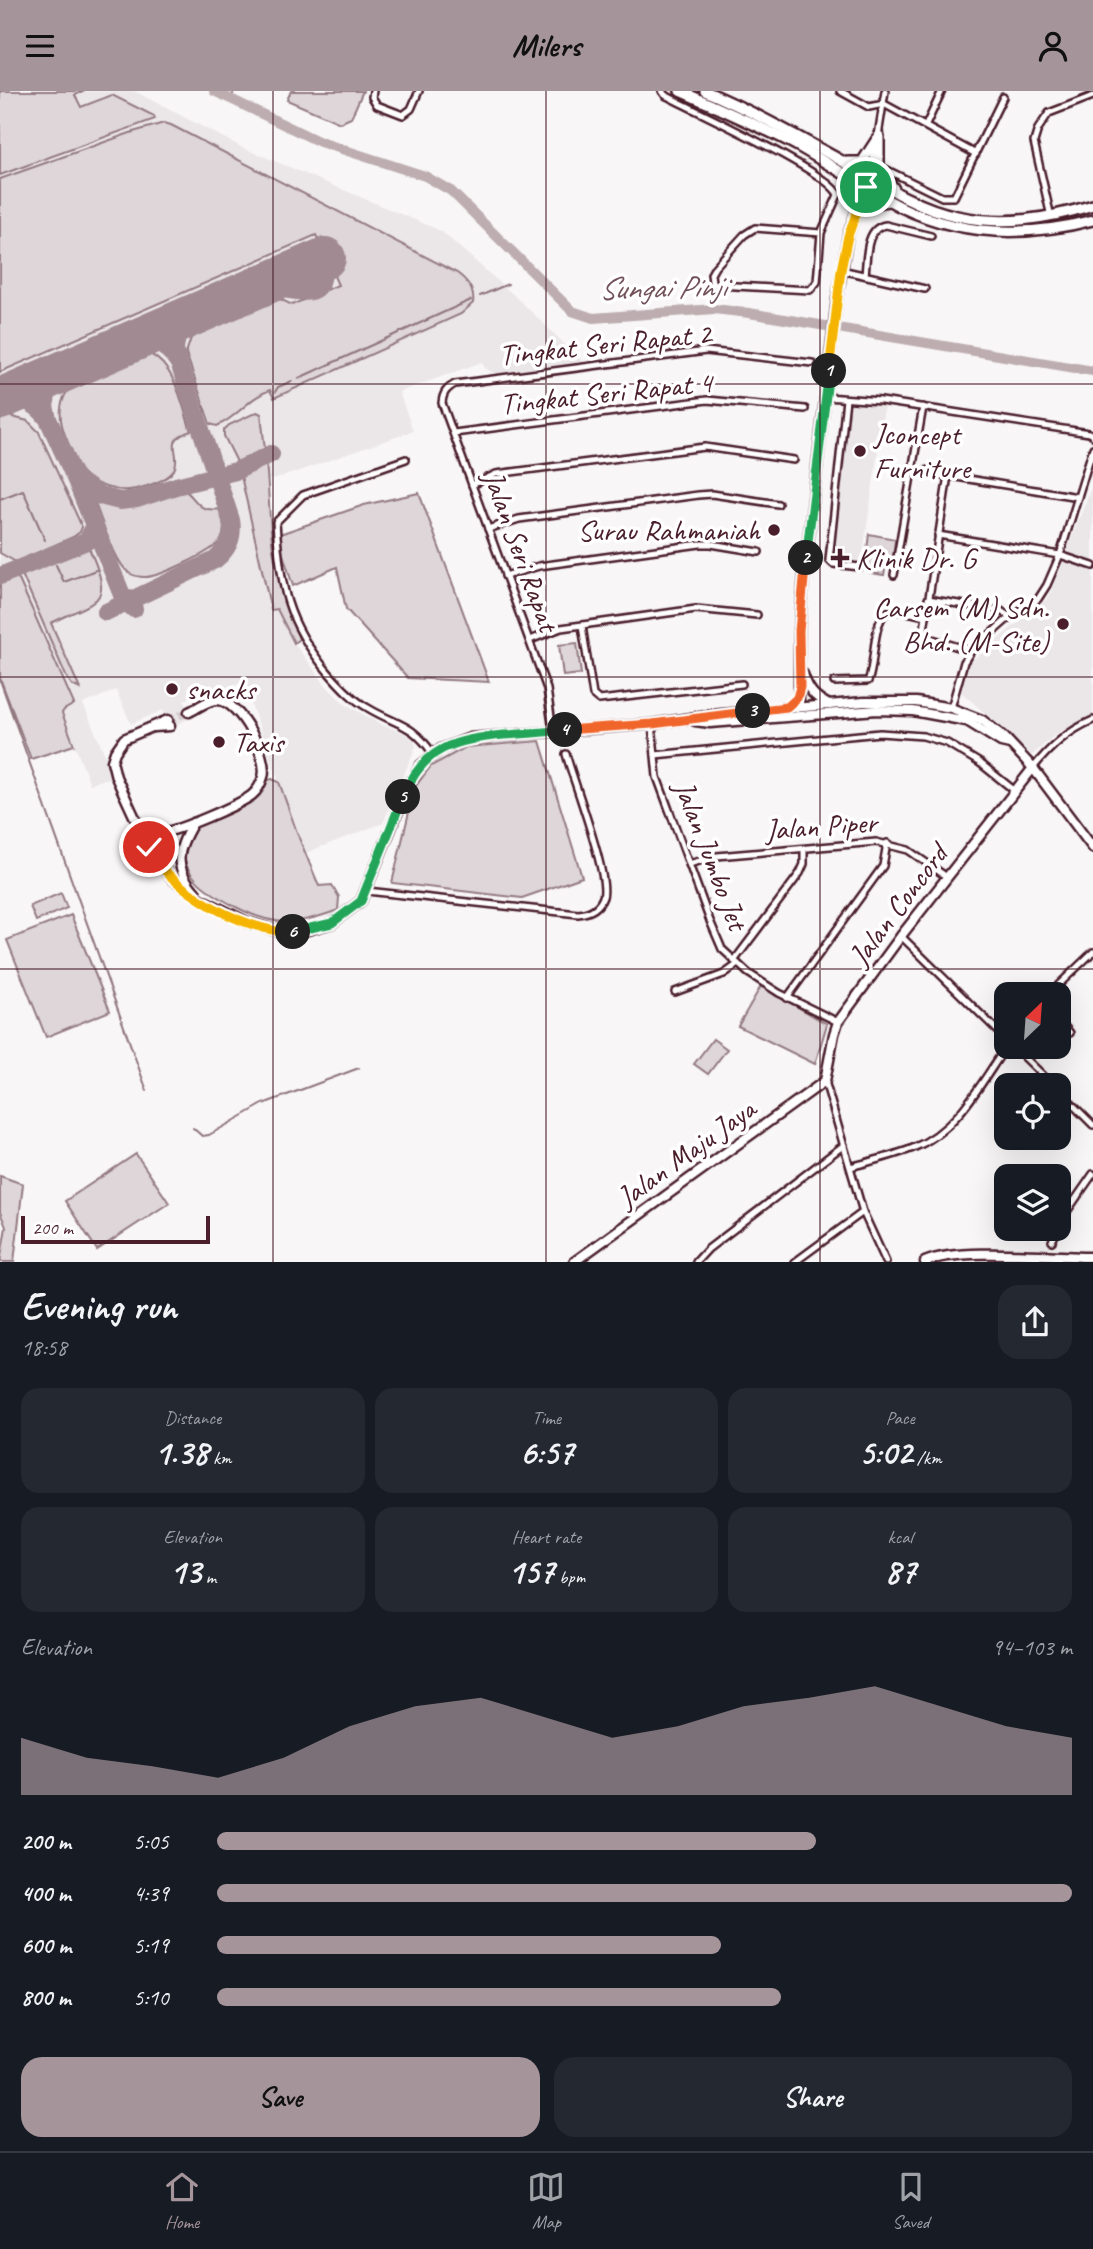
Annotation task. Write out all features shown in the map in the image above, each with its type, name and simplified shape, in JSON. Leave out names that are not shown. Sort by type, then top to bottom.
[{"type":"main road","points":[[680,91],[747,120],[845,174],[956,216],[1000,222],[1051,217],[1093,205]]},
{"type":"main road","points":[[705,91],[752,111],[840,160],[890,201],[949,225],[975,230],[1031,232],[1093,220]]},
{"type":"main road","points":[[840,160],[862,162],[878,136]]},
{"type":"main road","points":[[878,136],[879,166],[897,192]]},
{"type":"main road","points":[[845,174],[861,205],[890,201]]},
{"type":"street","points":[[373,91],[372,97],[377,105],[403,115],[411,109],[419,91]]},
{"type":"street","points":[[662,91],[790,160],[832,186],[838,195],[821,233],[817,282],[810,290],[717,285],[712,282],[711,274],[715,267],[744,235],[755,227],[821,233]]},
{"type":"street","points":[[840,91],[869,107],[884,104],[976,154]]},
{"type":"street","points":[[802,708],[800,617],[839,300],[852,237],[869,184],[885,91]]},
{"type":"street","points":[[926,125],[942,91]]},
{"type":"street","points":[[1051,217],[1034,142],[1038,129],[1049,113],[1093,94]]},
{"type":"street","points":[[879,166],[948,199],[957,193],[1003,97]]},
{"type":"street","points":[[865,275],[871,236],[879,225],[931,236]]},
{"type":"street","points":[[844,271],[925,289]]},
{"type":"street","name":"Tingkat Seri Rapat 2","points":[[447,389],[455,384],[706,351],[812,363]]},
{"type":"street","name":"Jalan Seri Rapat","points":[[447,389],[442,403],[547,689],[553,731]]},
{"type":"street","points":[[828,397],[923,407],[1089,433],[1093,436]]},
{"type":"street","points":[[802,708],[803,632],[828,397]]},
{"type":"street","points":[[846,399],[829,560],[834,564],[860,567]]},
{"type":"street","name":"Tingkat Seri Rapat 4","points":[[453,433],[707,400],[805,409]]},
{"type":"street","points":[[894,575],[923,407]]},
{"type":"street","points":[[472,485],[496,474],[705,447],[794,460]]},
{"type":"street","points":[[934,714],[946,712],[951,708],[964,662],[971,650],[1010,617],[1038,599],[1047,585],[1060,555],[1093,448]]},
{"type":"street","points":[[406,459],[303,495],[276,522],[279,570],[284,593],[303,639],[318,660],[351,697],[368,709],[416,732],[433,754]]},
{"type":"street","points":[[928,470],[1078,497]]},
{"type":"street","points":[[948,475],[923,632],[926,638],[971,650]]},
{"type":"street","points":[[488,529],[519,519],[698,495],[712,494],[778,504]]},
{"type":"street","points":[[938,535],[1060,555],[1093,566]]},
{"type":"street","points":[[505,576],[539,566],[700,544],[759,552]]},
{"type":"street","points":[[928,599],[1001,611],[1010,617]]},
{"type":"street","points":[[530,640],[561,628],[702,609],[757,614]]},
{"type":"street","points":[[834,682],[868,681],[878,624],[888,611],[925,615]]},
{"type":"street","points":[[582,626],[593,695],[599,700],[742,684]]},
{"type":"street","points":[[803,674],[807,688],[814,697],[829,705]]},
{"type":"street","points":[[777,709],[795,702],[800,687]]},
{"type":"street","points":[[139,823],[163,832],[193,823],[251,796],[258,788],[264,773],[262,759],[236,709],[225,701],[217,700],[191,712]]},
{"type":"street","points":[[169,723],[152,726],[124,739],[112,761],[116,777],[153,857],[180,885],[201,899],[265,929],[291,932],[332,923],[361,901],[408,787],[421,765],[433,754],[470,738],[652,724],[710,715],[829,705],[916,702],[951,708],[982,720],[1010,744],[1033,768],[1093,848]]},
{"type":"street","points":[[736,721],[790,714],[802,708],[853,712]]},
{"type":"street","points":[[951,708],[956,715],[1001,742],[1010,744]]},
{"type":"street","points":[[689,720],[710,723],[877,710],[934,714],[967,721]]},
{"type":"street","points":[[1033,768],[1051,746],[1093,720]]},
{"type":"street","name":"Jalan Jumbo Jet","points":[[652,724],[657,777],[718,941],[736,963],[787,998],[838,1022]]},
{"type":"street","points":[[655,755],[880,733],[923,736],[947,743],[980,763],[1015,791]]},
{"type":"street","points":[[367,891],[578,914],[596,908],[603,898],[603,876],[566,754]]},
{"type":"street","name":"Jalan Concord","points":[[825,1081],[838,1022],[901,936],[1033,768]]},
{"type":"street","points":[[193,823],[183,841],[179,859],[187,882],[201,899]]},
{"type":"street","name":"Jalan Piper","points":[[689,864],[716,856],[863,842],[887,843],[918,856],[947,877]]},
{"type":"street","points":[[787,998],[883,866],[887,843]]},
{"type":"street","points":[[675,992],[724,974],[736,963],[800,873],[804,864],[804,849]]},
{"type":"street","points":[[901,936],[994,1027]]},
{"type":"street","points":[[1062,982],[1093,952]]},
{"type":"street","points":[[851,1167],[914,1147],[938,1133],[958,1117],[998,1059]]},
{"type":"street","points":[[1026,1059],[1041,1073]]},
{"type":"street","points":[[825,1081],[863,1212],[886,1262]]},
{"type":"street","name":"Jalan Maju Jaya","points":[[574,1262],[825,1081]]},
{"type":"street","points":[[1071,1103],[1093,1125]]},
{"type":"street","points":[[696,1262],[708,1249],[844,1145]]},
{"type":"street","points":[[1071,1206],[1093,1174]]},
{"type":"street","points":[[795,1262],[863,1212]]},
{"type":"street","points":[[925,1262],[947,1256],[1093,1257]]},
{"type":"shaded area","points":[[0,91],[134,91],[241,147],[441,231],[518,299],[583,362],[495,374],[485,368],[482,362],[399,392],[413,431],[276,479],[262,481],[284,625],[294,643],[328,688],[345,704],[382,725],[405,733],[413,739],[416,746],[383,823],[305,853],[243,682],[218,692],[215,687],[184,700],[191,718],[170,727],[163,710],[131,724],[116,690],[83,704],[114,776],[90,784],[63,710],[0,618]]},
{"type":"shaded area","points":[[0,91],[84,91],[75,95],[81,107],[112,95],[154,116],[155,119],[0,175]]},
{"type":"shaded area","points":[[291,91],[363,91],[351,118],[340,123],[287,100]]},
{"type":"shaded area","points":[[164,123],[457,273],[470,286],[473,303],[461,314],[274,398],[270,390],[262,393],[231,418],[217,426],[210,424],[186,353],[192,335],[280,299],[292,305],[338,285],[316,235],[0,372],[0,179]]},
{"type":"shaded area","points":[[150,354],[159,360],[172,377],[191,431],[177,439],[176,464],[167,477],[136,489],[106,487],[92,481],[77,464],[65,436],[61,405],[68,390]]},
{"type":"shaded area","points":[[850,395],[885,401],[861,567],[828,562]]},
{"type":"shaded area","points":[[257,412],[261,414],[265,450],[239,466],[224,436],[224,430]]},
{"type":"shaded area","points":[[8,416],[28,421],[39,432],[82,527],[73,537],[16,562],[0,553],[0,420]]},
{"type":"shaded area","points":[[266,462],[273,549],[299,639],[294,643],[277,609],[271,610],[241,476],[242,473]]},
{"type":"shaded area","name":"Carsem (M) Sdn. Bhd. (M-Site)","points":[[1093,483],[1093,715],[1056,734],[1032,755],[961,692],[970,662],[1049,597]]},
{"type":"shaded area","points":[[179,488],[204,508],[219,509],[224,528],[221,540],[197,557],[162,573],[145,577],[129,573],[114,550],[94,501],[127,506],[148,501]]},
{"type":"shaded area","points":[[419,493],[489,682],[408,678],[346,609],[337,567],[293,586],[277,535],[364,505]]},
{"type":"shaded area","points":[[869,534],[895,539],[893,559],[887,559],[884,575],[870,573],[871,567],[865,566]]},
{"type":"shaded area","points":[[81,547],[89,548],[101,581],[101,591],[91,604],[51,623],[80,689],[72,685],[66,676],[21,572]]},
{"type":"shaded area","points":[[16,573],[74,704],[62,713],[74,745],[31,759],[0,678],[0,580]]},
{"type":"shaded area","points":[[577,643],[581,674],[563,676],[559,645]]},
{"type":"shaded area","points":[[540,741],[582,877],[522,898],[392,883],[415,787],[431,766],[466,747]]},
{"type":"shaded area","points":[[268,780],[279,782],[319,886],[332,885],[339,897],[338,910],[311,919],[275,921],[236,907],[207,889],[191,874],[184,854],[191,833],[207,819],[254,798]]},
{"type":"shaded area","points":[[61,893],[67,908],[36,921],[30,906]]},
{"type":"shaded area","points":[[71,915],[110,1011],[46,1037],[7,940]]},
{"type":"shaded area","points":[[761,986],[827,1024],[815,1064],[738,1026]]},
{"type":"shaded area","points":[[713,1039],[727,1049],[708,1074],[694,1064]]},
{"type":"shaded area","points":[[136,1154],[169,1203],[97,1250],[65,1201]]},
{"type":"shaded area","points":[[0,1176],[23,1184],[14,1262],[0,1262],[6,1227],[0,1212]]},
{"type":"waterway","name":"Sungai Pinji","points":[[214,91],[320,142],[425,176],[451,191],[572,311],[593,318],[714,309],[1093,371]]},
{"type":"waterway","points":[[231,99],[234,91]]},
{"type":"waterway","points":[[480,296],[508,284]]},
{"type":"waterway","points":[[299,378],[471,300]]},
{"type":"waterway","points":[[275,392],[278,387],[292,381]]},
{"type":"waterway","points":[[0,499],[23,490],[45,540]]},
{"type":"waterway","points":[[56,565],[64,582],[96,570]]},
{"type":"waterway","points":[[0,680],[147,1091]]},
{"type":"waterway","points":[[193,1128],[202,1136],[209,1135],[263,1104],[359,1068]]},
{"type":"taxiway","points":[[306,255],[317,259],[323,271],[319,287],[308,292],[276,289],[245,292],[296,258],[306,255]]},
{"type":"taxiway","points":[[106,612],[215,560],[231,538],[231,520],[175,351],[181,330],[197,314]]},
{"type":"taxiway","points":[[125,345],[155,343],[167,349],[178,362]]},
{"type":"taxiway","points":[[64,371],[48,391],[45,406],[48,419],[124,600],[134,609]]},
{"type":"taxiway","points":[[0,401],[15,400],[33,404],[48,419]]},
{"type":"taxiway","points":[[75,478],[100,496],[120,501],[137,499],[236,471],[271,454]]},
{"type":"taxiway","points":[[0,576],[87,541],[94,527]]},
{"type":"runway","points":[[0,399],[325,258]]},
{"type":"tunnel","points":[[168,720],[189,712]]},
{"type":"place","name":"Jconcept Furniture","points":[[860,451]]},
{"type":"place","name":"Surau Rahmaniah","points":[[774,530]]},
{"type":"place","name":"Klinik Dr. G","points":[[840,558]]},
{"type":"place","name":"Carsem (M) Sdn. Bhd. (M-Site)","points":[[1063,624]]},
{"type":"place","name":"snacks","points":[[172,689]]},
{"type":"place","name":"Taxis","points":[[219,742]]},
{"type":"route","points":[[149,847],[153,857],[174,880],[186,890],[229,914],[265,929],[277,931],[291,932],[322,927],[342,918],[365,896],[408,787],[421,765],[441,749],[470,738],[689,720],[710,715],[777,709],[795,702],[800,687],[799,631],[804,576],[841,270],[848,236],[866,187]]}]
